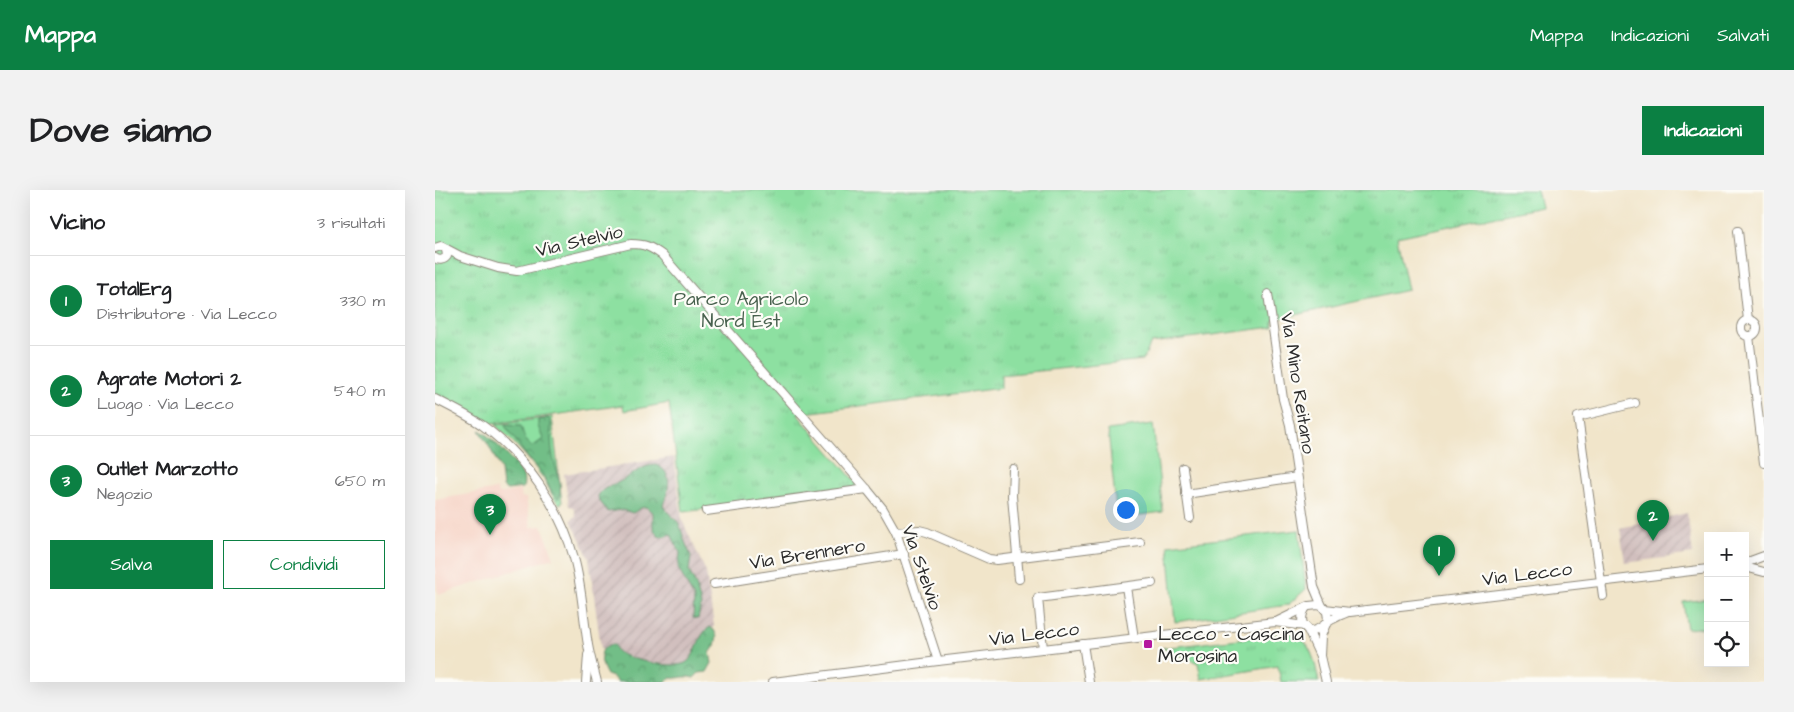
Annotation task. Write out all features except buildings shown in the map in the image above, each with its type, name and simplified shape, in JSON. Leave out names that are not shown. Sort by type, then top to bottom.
[{"type":"street","points":[[1738,231],[1748,320]]},
{"type":"street","name":"Via Stelvio","points":[[440,257],[460,256],[498,268],[517,271],[631,244],[649,245],[663,255],[883,509],[897,532],[905,554],[938,661]]},
{"type":"street","points":[[435,248],[441,246],[440,257]]},
{"type":"street","name":"Via Mino Reitano","points":[[1268,294],[1283,399],[1291,425],[1314,587],[1323,608]]},
{"type":"street","points":[[1748,320],[1760,326],[1755,333],[1749,336],[1744,335],[1741,330],[1742,324],[1748,320]]},
{"type":"street","points":[[1749,336],[1762,431],[1764,463]]},
{"type":"street","points":[[1755,388],[1764,387]]},
{"type":"street","points":[[435,399],[483,426],[508,448],[531,474],[553,506],[574,557],[588,646],[597,682]]},
{"type":"street","points":[[1603,596],[1578,416],[1635,403]]},
{"type":"street","points":[[1183,468],[1190,518]]},
{"type":"street","points":[[1013,469],[1012,496],[1019,579]]},
{"type":"street","name":"Via Mino Reitano","points":[[1186,494],[1297,477]]},
{"type":"street","points":[[705,511],[867,489]]},
{"type":"street","points":[[897,532],[919,530],[927,532],[997,560],[1140,542]]},
{"type":"street","name":"Via Brennero","points":[[714,584],[905,554]]},
{"type":"street","points":[[1749,562],[1764,556]]},
{"type":"street","points":[[1764,556],[1762,565],[1764,572]]},
{"type":"street","points":[[1749,568],[1764,572]]},
{"type":"street","name":"Via Lecco","points":[[1275,622],[1307,607],[1318,605],[1323,608],[1350,612],[1704,569]]},
{"type":"street","name":"Via Lecco","points":[[1043,649],[1038,598],[1153,583]]},
{"type":"street","points":[[1126,587],[1134,638]]},
{"type":"street","name":"Via Mino Reitano","points":[[1307,607],[1313,595],[1314,587]]},
{"type":"street","points":[[1307,607],[1302,619],[1320,656],[1326,682]]},
{"type":"street","points":[[1320,656],[1321,636],[1328,619],[1323,608]]},
{"type":"street","name":"Via Lecco","points":[[773,682],[839,678],[938,661],[1275,622],[1305,626],[1318,630],[1331,620],[1350,612]]},
{"type":"street","points":[[1083,644],[1089,682]]},
{"type":"street","points":[[586,682],[588,646]]},
{"type":"shaded area","points":[[674,457],[682,520],[706,572],[714,626],[689,666],[641,667],[601,649],[589,558],[571,520],[576,516],[574,507],[569,506],[564,474]]},
{"type":"shaded area","points":[[497,489],[498,494],[520,490],[521,497],[526,498],[531,527],[542,526],[554,558],[438,595],[435,573],[435,500]]},
{"type":"shaded area","points":[[1687,513],[1693,554],[1625,563],[1620,528]]},
{"type":"green space","name":"Parco Agricolo Nord Est","points":[[435,190],[1537,190],[1541,207],[1397,237],[1408,290],[1273,320],[1273,327],[1151,343],[1143,360],[1001,375],[1001,388],[797,414],[858,485],[856,490],[683,512],[669,403],[624,411],[623,405],[485,425],[435,396]]},
{"type":"green space","points":[[552,417],[562,503],[560,504],[532,464],[495,425]]},
{"type":"green space","points":[[547,418],[551,424],[552,452],[560,484],[558,499],[541,472],[528,458],[505,426],[521,426],[525,439],[532,447],[543,439],[538,426],[538,420]]},
{"type":"green space","points":[[1153,424],[1163,512],[1117,518],[1108,430]]},
{"type":"green space","points":[[479,430],[496,443],[516,465],[523,476],[523,488],[507,490],[503,487],[501,470]]},
{"type":"green space","points":[[656,465],[666,472],[668,477],[667,494],[663,505],[679,523],[691,556],[689,571],[696,585],[701,605],[698,619],[693,618],[694,598],[678,568],[680,553],[671,534],[662,537],[658,536],[653,528],[653,513],[646,507],[633,513],[622,510],[608,512],[599,500],[598,496],[605,489],[641,468]]},
{"type":"green space","points":[[1299,530],[1306,589],[1288,605],[1175,622],[1168,545]]},
{"type":"green space","points":[[1704,599],[1704,627],[1687,629],[1683,602]]},
{"type":"green space","points":[[710,627],[714,630],[717,637],[715,646],[710,653],[712,663],[707,672],[699,673],[694,678],[670,678],[665,682],[617,682],[613,677],[607,675],[601,660],[604,648],[614,644],[617,650],[625,656],[664,665],[682,664],[691,658],[702,635]]},
{"type":"green space","points":[[1289,633],[1296,635],[1307,645],[1314,659],[1319,682],[1281,682],[1278,666],[1201,679],[1198,663],[1162,648]]},
{"type":"place","name":"Outlet Marzotto","points":[[490,535]]},
{"type":"place","name":"Agrate Motori 2","points":[[1653,541]]},
{"type":"place","name":"TotalErg","points":[[1439,576]]},
{"type":"place","name":"Lecco - Cascina Morosina","points":[[1148,644]]}]
